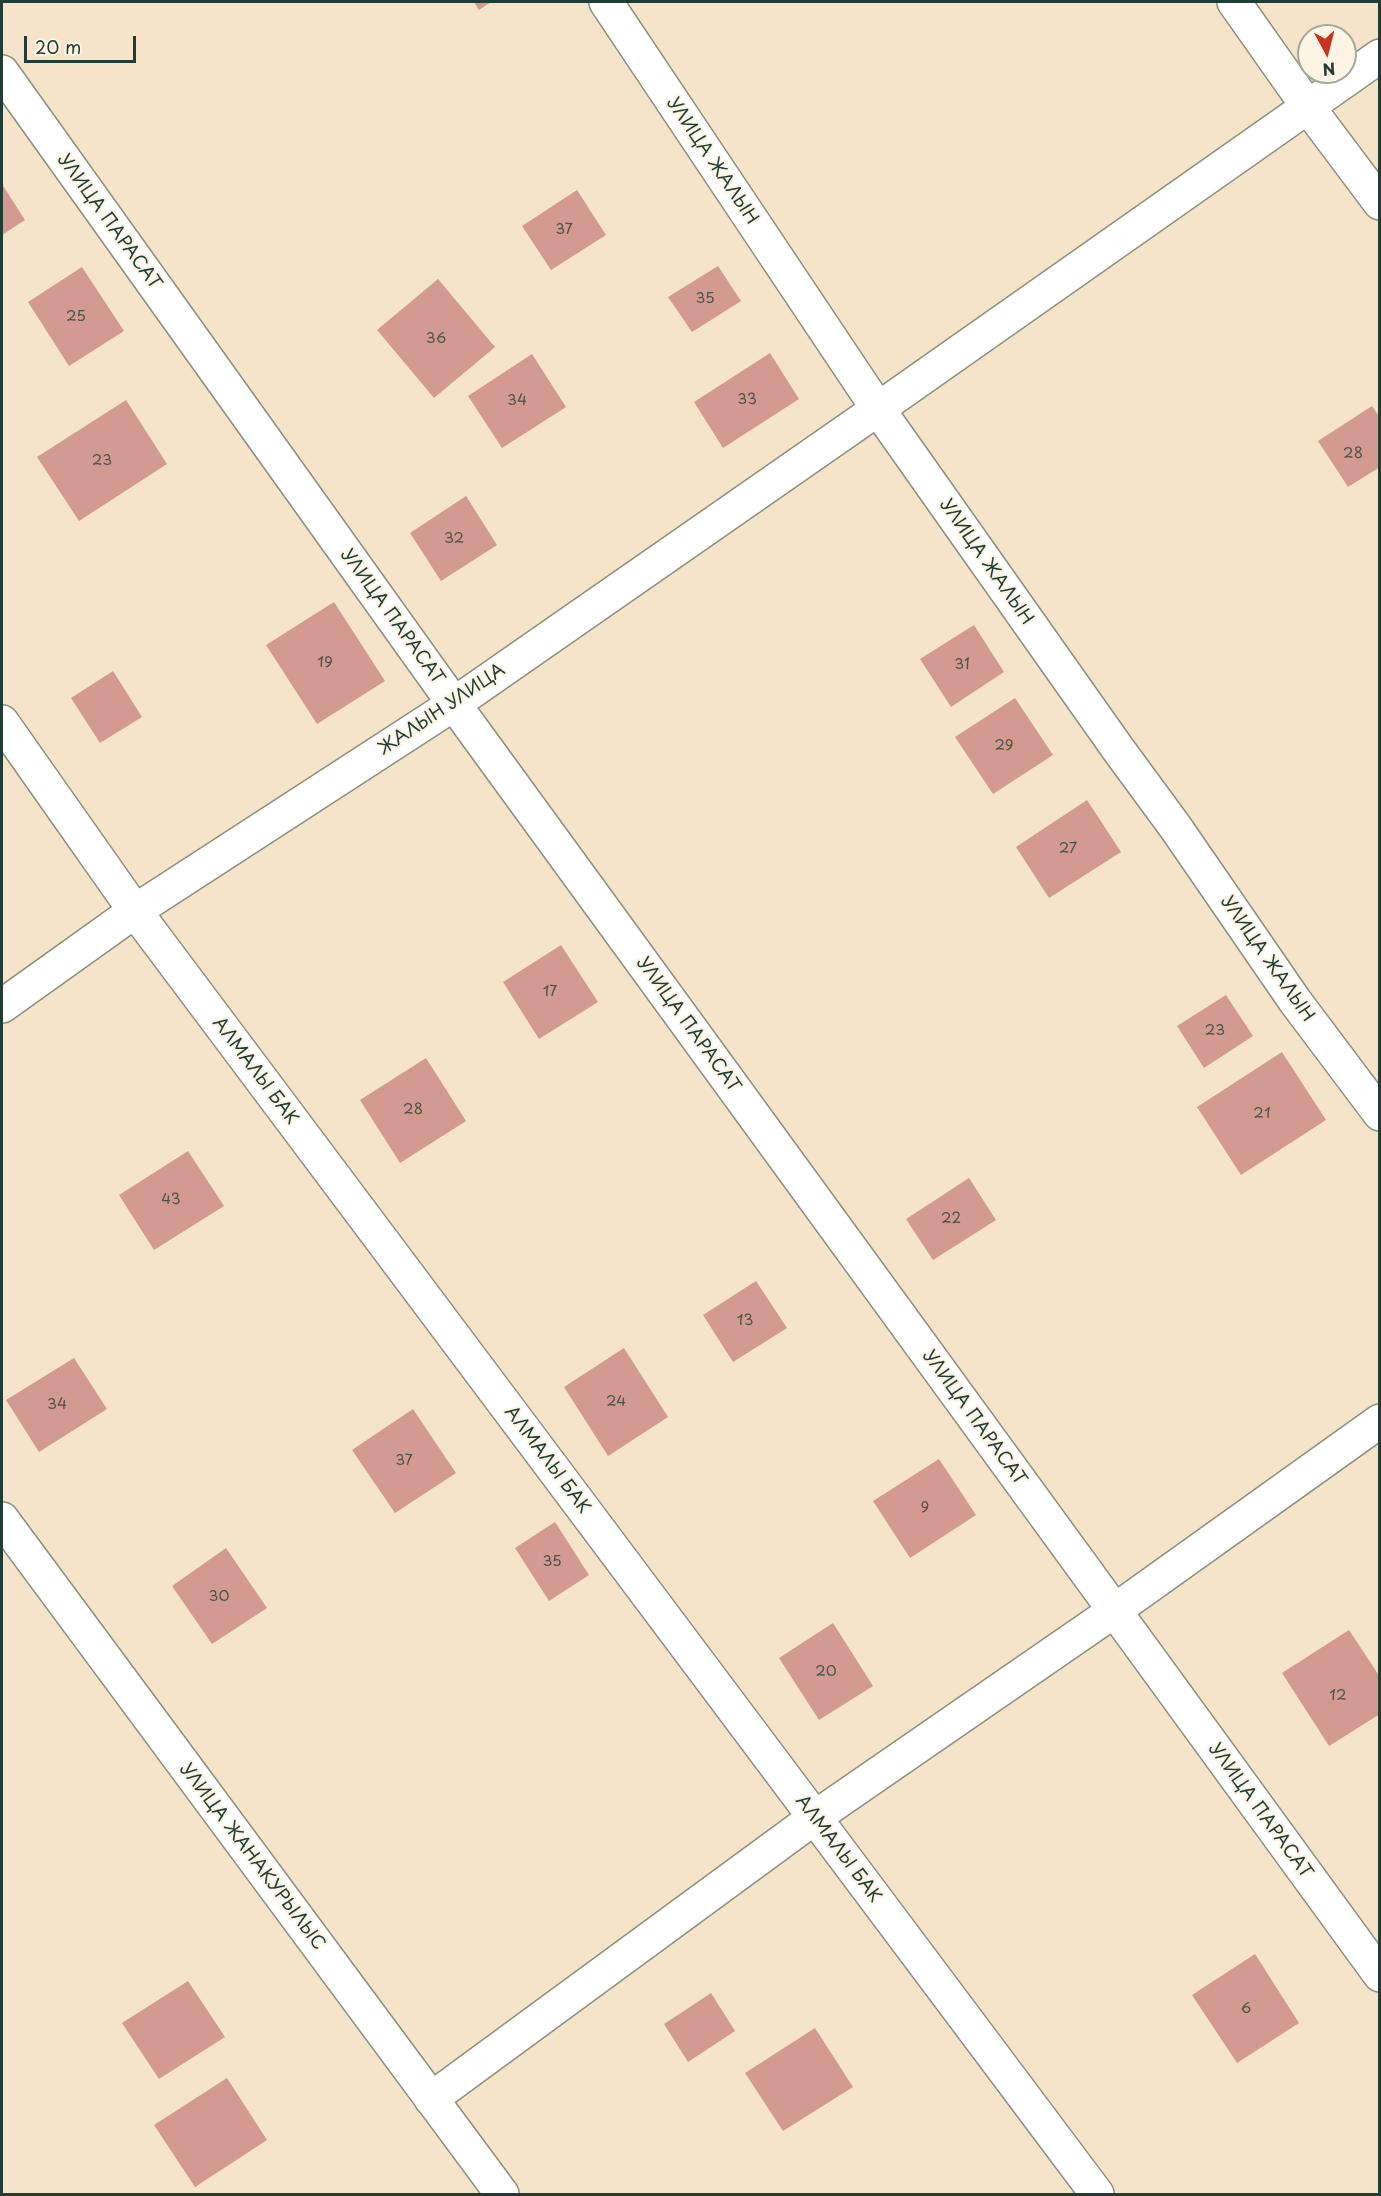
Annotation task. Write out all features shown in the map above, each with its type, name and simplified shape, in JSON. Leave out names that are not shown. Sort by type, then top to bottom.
[{"type":"street","name":"УЛИЦА ЖАЛЫН","points":[[606,2],[878,409],[1176,828],[1295,1001],[1380,1114]]},
{"type":"street","points":[[1234,2],[1308,107],[1380,203]]},
{"type":"street","name":"ЖАЛЫН УЛИЦА","points":[[2,1006],[135,911],[454,704],[1380,56]]},
{"type":"street","name":"УЛИЦА ПАРАСАТ","points":[[2,72],[454,704],[1380,1975]]},
{"type":"street","name":"АЛМАЛЫ БАК","points":[[2,722],[135,911],[1096,2194]]},
{"type":"street","points":[[431,2099],[814,1818],[1114,1611],[1380,1421]]},
{"type":"street","name":"УЛИЦА ЖАНАКУРЫЛЫС","points":[[2,1520],[502,2194]]},
{"type":"building","points":[[474,2],[491,2],[479,10]]},
{"type":"building","points":[[2,184],[25,220],[2,235]]},
{"type":"building","points":[[577,190],[606,235],[551,270],[522,226]]},
{"type":"building","points":[[718,266],[741,301],[692,332],[668,297]]},
{"type":"building","points":[[82,267],[124,331],[69,366],[28,302]]},
{"type":"building","points":[[438,279],[495,347],[434,398],[377,330]]},
{"type":"building","points":[[770,353],[799,399],[723,448],[694,402]]},
{"type":"building","points":[[532,354],[566,407],[502,448],[468,396]]},
{"type":"building","points":[[126,400],[167,464],[79,521],[37,457]]},
{"type":"building","points":[[1372,406],[1380,418],[1380,467],[1348,487],[1318,441]]},
{"type":"building","points":[[466,496],[497,545],[441,581],[410,533]]},
{"type":"building","points":[[334,602],[385,681],[317,724],[266,645]]},
{"type":"building","points":[[974,625],[1004,672],[951,707],[920,659]]},
{"type":"building","points":[[113,671],[142,717],[100,743],[71,698]]},
{"type":"building","points":[[1015,698],[1053,755],[993,794],[955,737]]},
{"type":"building","points":[[1087,800],[1121,852],[1049,898],[1016,847]]},
{"type":"building","points":[[561,945],[598,1002],[539,1039],[503,982]]},
{"type":"building","points":[[1226,995],[1253,1036],[1204,1068],[1177,1026]]},
{"type":"building","points":[[1282,1052],[1326,1120],[1241,1175],[1197,1107]]},
{"type":"building","points":[[426,1058],[466,1121],[400,1163],[360,1100]]},
{"type":"building","points":[[188,1151],[224,1206],[154,1250],[119,1195]]},
{"type":"building","points":[[969,1178],[996,1220],[933,1260],[906,1219]]},
{"type":"building","points":[[756,1281],[787,1328],[733,1362],[703,1315]]},
{"type":"building","points":[[624,1348],[668,1417],[608,1456],[564,1387]]},
{"type":"building","points":[[74,1358],[107,1409],[39,1452],[6,1400]]},
{"type":"building","points":[[413,1409],[456,1473],[395,1513],[352,1450]]},
{"type":"building","points":[[939,1459],[976,1515],[910,1558],[873,1501]]},
{"type":"building","points":[[555,1522],[589,1575],[549,1601],[515,1548]]},
{"type":"building","points":[[226,1548],[267,1608],[212,1644],[172,1586]]},
{"type":"building","points":[[833,1623],[873,1686],[819,1720],[779,1658]]},
{"type":"building","points":[[1349,1630],[1380,1677],[1380,1714],[1329,1746],[1282,1673]]},
{"type":"building","points":[[1255,1954],[1299,2023],[1237,2063],[1192,1995]]},
{"type":"building","points":[[188,1981],[225,2037],[159,2079],[122,2023]]},
{"type":"building","points":[[711,1993],[735,2031],[688,2062],[664,2024]]},
{"type":"building","points":[[815,2028],[853,2087],[783,2131],[745,2073]]},
{"type":"building","points":[[227,2078],[267,2140],[195,2187],[154,2125]]}]
